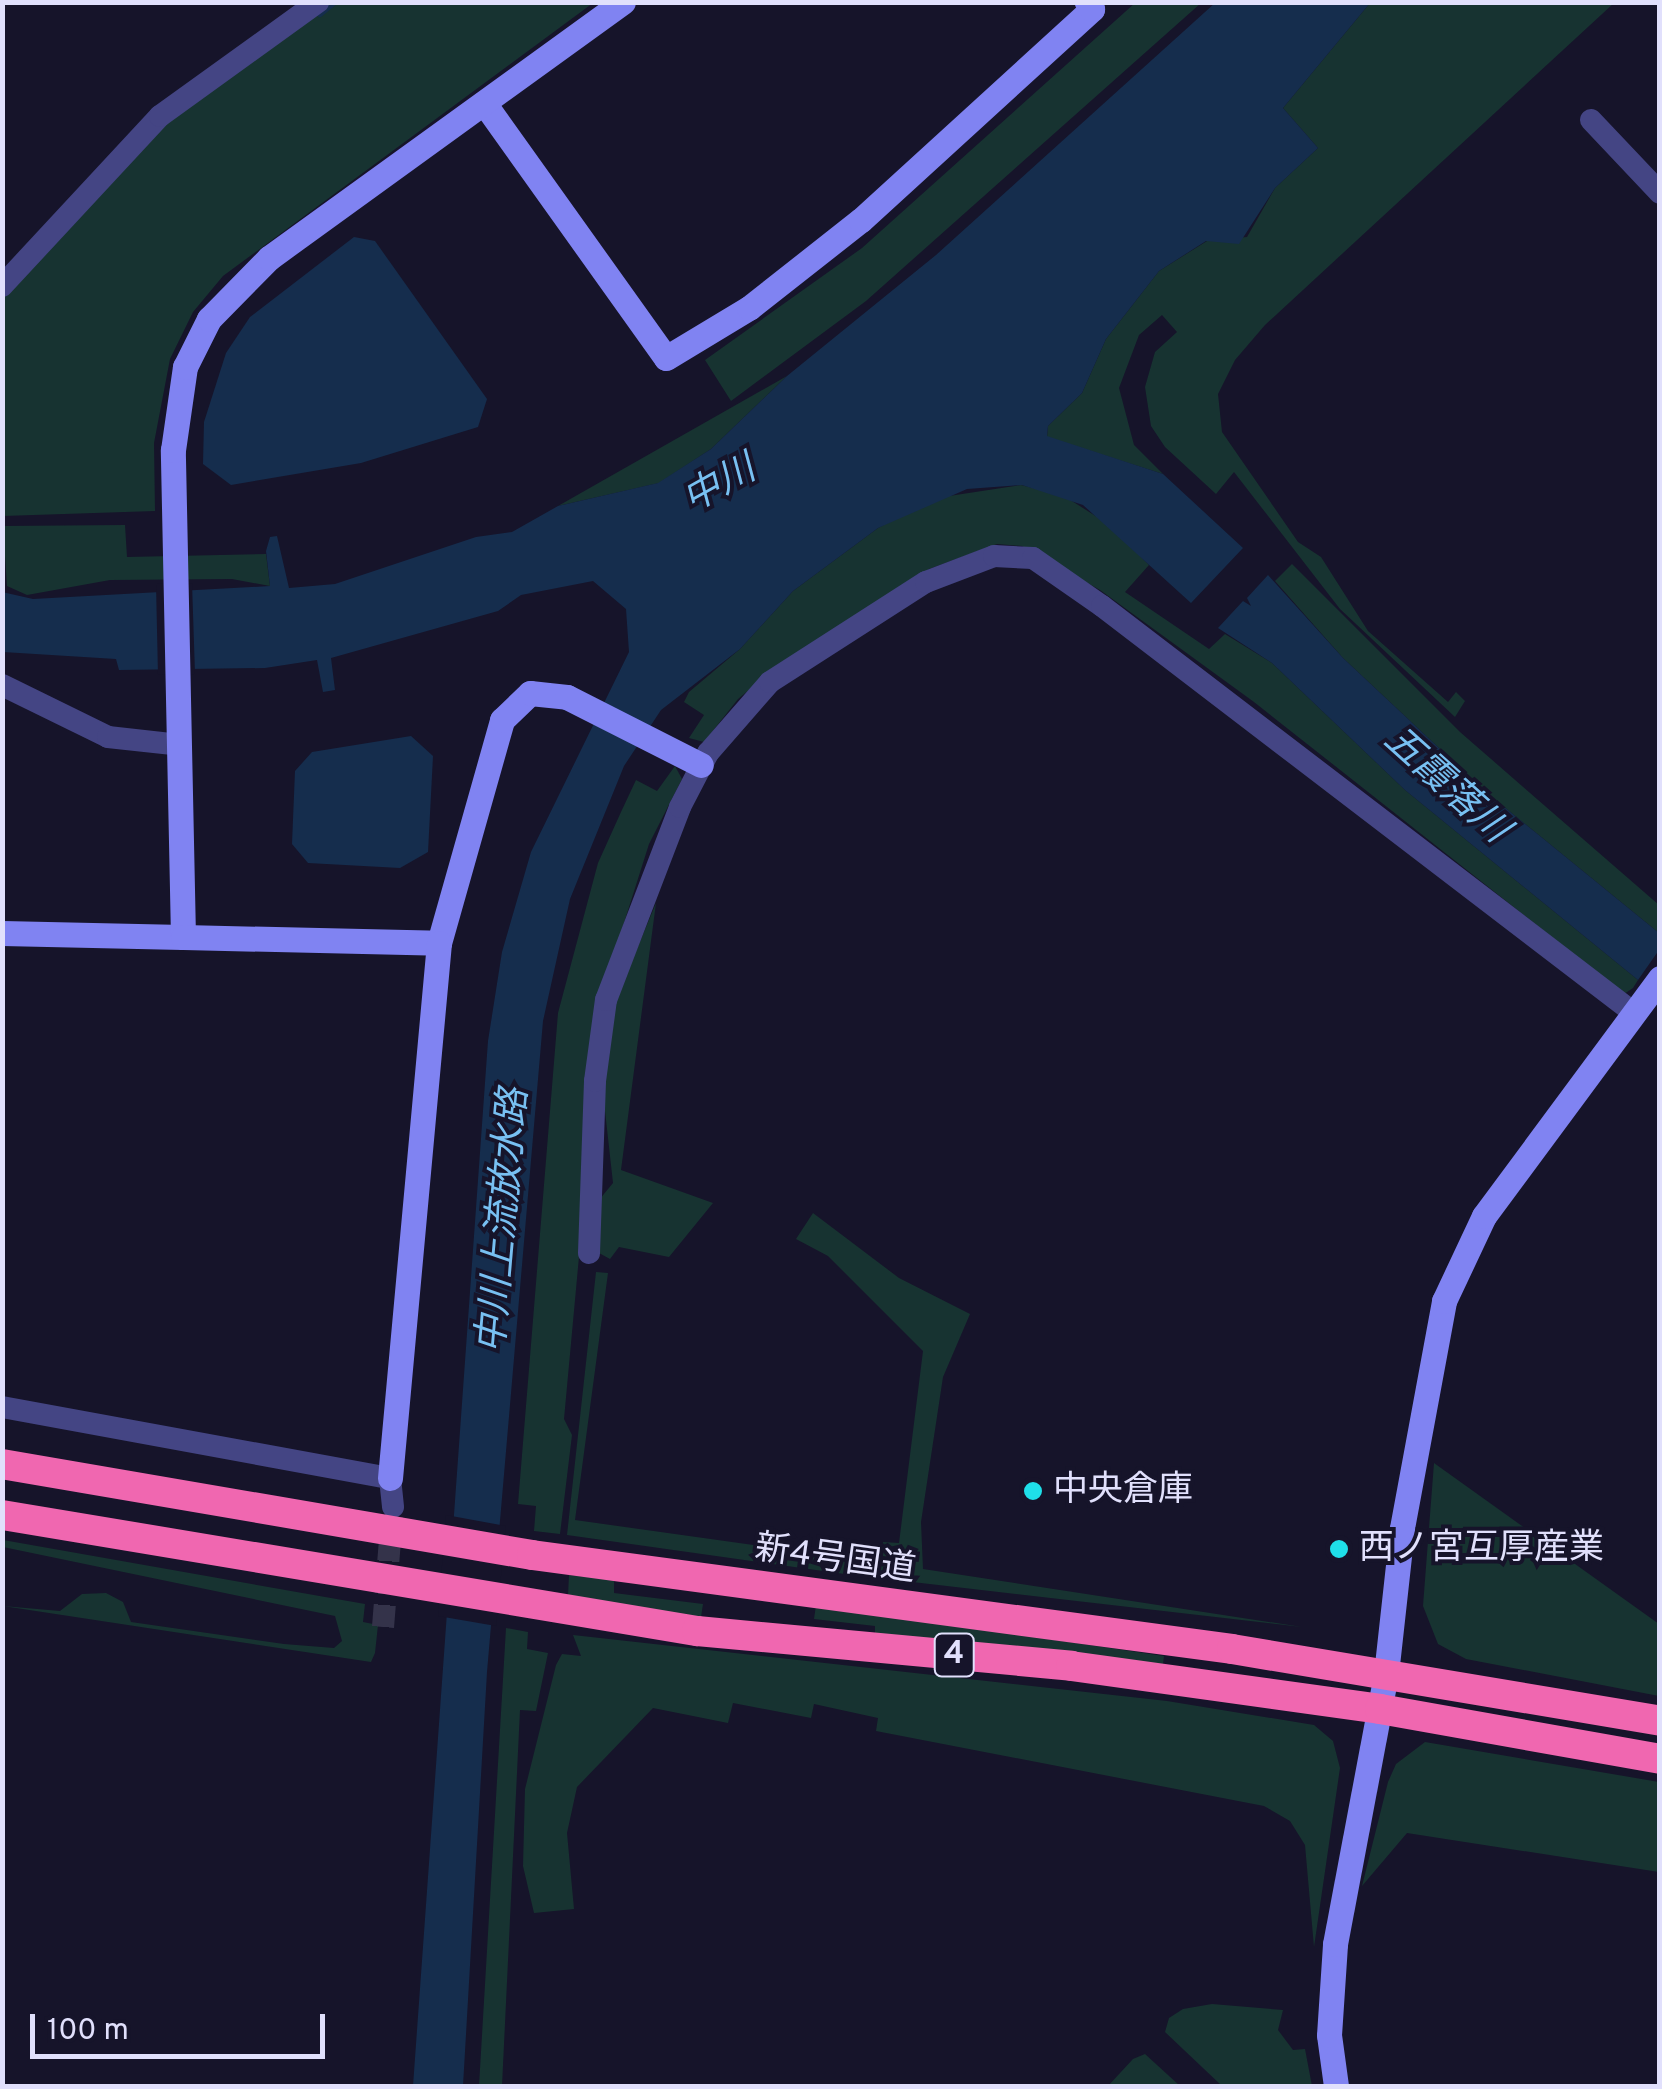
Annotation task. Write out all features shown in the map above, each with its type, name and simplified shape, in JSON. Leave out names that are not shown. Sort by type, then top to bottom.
[{"type":"highway","name":"新4号国道","points":[[2,1464],[532,1555],[1386,1674],[1660,1721]]},
{"type":"highway","name":"4","points":[[2,1515],[697,1631],[1071,1666],[1380,1709],[1660,1759]]},
{"type":"street","points":[[2,286],[160,116],[318,2]]},
{"type":"street","points":[[183,937],[172,542],[174,414],[184,368],[209,320],[269,258],[623,2]]},
{"type":"street","points":[[484,103],[666,358],[748,308],[861,220],[1092,9],[1087,2]]},
{"type":"street","points":[[1590,120],[1660,193]]},
{"type":"street","points":[[589,1253],[596,1066],[606,1000],[691,760],[770,682],[926,582],[994,556],[1034,558],[1646,996],[1484,1216],[1444,1301],[1402,1528],[1386,1674],[1334,1944],[1329,2034],[1336,2086]]},
{"type":"street","points":[[2,684],[108,738],[178,733]]},
{"type":"street","points":[[393,1507],[390,1478],[440,943],[502,720],[530,693],[566,697],[691,760]]},
{"type":"street","points":[[2,932],[440,943]]},
{"type":"street","points":[[2,1406],[390,1478]]},
{"type":"green space","points":[[329,3],[593,3],[223,276],[193,312],[170,359],[154,443],[155,511],[3,516],[3,295],[165,120]]},
{"type":"green space","points":[[1135,3],[1201,3],[866,301],[731,401],[705,360],[862,248]]},
{"type":"green space","points":[[1370,3],[1614,3],[1265,325],[1235,360],[1218,394],[1222,432],[1298,542],[1321,557],[1368,631],[1448,702],[1456,692],[1465,701],[1455,717],[1340,609],[1234,472],[1216,494],[1165,447],[1151,426],[1145,387],[1155,352],[1177,332],[1162,315],[1139,335],[1119,388],[1134,445],[1163,474],[1047,437],[1048,426],[1082,393],[1106,339],[1159,271],[1207,241],[1247,237],[1275,188],[1318,148],[1283,108]]},
{"type":"green space","points":[[787,376],[711,449],[659,483],[558,506]]},
{"type":"green space","points":[[1021,485],[1064,496],[1105,522],[1149,565],[1125,592],[1209,649],[1225,634],[1272,663],[1405,790],[1638,980],[1633,988],[1624,994],[1254,702],[1100,590],[1022,546],[997,544],[929,569],[772,671],[738,699],[704,742],[689,738],[704,715],[684,702],[689,692],[740,649],[793,591],[878,528],[936,498]]},
{"type":"green space","points":[[125,525],[127,557],[266,554],[270,586],[232,579],[110,580],[27,595],[7,586],[3,526]]},
{"type":"green space","points":[[1292,564],[1460,732],[1659,905],[1659,933],[1487,793],[1343,658],[1275,581]]},
{"type":"green space","points":[[675,766],[682,779],[649,844],[604,986],[564,1419],[572,1435],[560,1534],[534,1531],[536,1506],[518,1504],[558,1013],[598,863],[636,780],[657,791]]},
{"type":"green space","points":[[656,903],[621,1170],[713,1203],[669,1257],[619,1247],[610,1259],[599,1253],[599,1200],[613,1183],[602,1084],[612,1009]]},
{"type":"green space","points":[[813,1213],[899,1278],[970,1314],[943,1377],[921,1522],[923,1569],[1302,1627],[878,1578],[883,1542],[899,1543],[923,1351],[828,1256],[796,1239]]},
{"type":"green space","points":[[596,1272],[608,1273],[575,1520],[860,1560],[859,1576],[567,1535]]},
{"type":"green space","points":[[1434,1463],[1659,1624],[1659,1696],[1466,1659],[1438,1644],[1423,1606]]},
{"type":"green space","points":[[3,1540],[365,1604],[363,1622],[378,1625],[375,1653],[371,1662],[3,1606],[60,1611],[82,1594],[106,1593],[123,1602],[131,1622],[284,1644],[334,1648],[342,1641],[335,1616],[3,1547]]},
{"type":"green space","points":[[569,1575],[614,1580],[614,1593],[703,1604],[701,1617],[568,1596]]},
{"type":"green space","points":[[816,1605],[1164,1656],[1163,1664],[875,1638],[875,1626],[814,1619]]},
{"type":"green space","points":[[506,1628],[528,1632],[527,1649],[548,1653],[536,1711],[520,1710],[502,2086],[479,2086]]},
{"type":"green space","points":[[573,1635],[1167,1701],[1314,1725],[1333,1741],[1340,1768],[1314,1947],[1305,1845],[1290,1821],[1264,1806],[876,1731],[878,1718],[814,1704],[811,1718],[733,1703],[728,1723],[653,1708],[577,1787],[567,1833],[574,1909],[534,1913],[523,1866],[525,1789],[556,1665],[562,1654],[581,1656]]},
{"type":"green space","points":[[1425,1742],[1659,1782],[1659,1872],[1407,1833],[1362,1886],[1388,1782],[1396,1764]]},
{"type":"green space","points":[[1212,2004],[1283,2010],[1278,2030],[1293,2050],[1305,2049],[1312,2086],[1222,2086],[1165,2032],[1169,2018],[1183,2009]]},
{"type":"green space","points":[[1145,2054],[1180,2086],[1108,2086],[1133,2059]]},
{"type":"water","points":[[1215,3],[1370,3],[1283,108],[1318,148],[1275,188],[1239,244],[1206,241],[1159,271],[1106,339],[1082,393],[1048,426],[1047,436],[1163,474],[1243,548],[1191,603],[1083,505],[1022,485],[967,489],[878,528],[793,591],[740,649],[661,710],[624,766],[570,899],[543,1021],[487,1672],[463,2086],[413,2086],[488,1041],[502,952],[531,852],[629,652],[626,609],[593,581],[521,595],[498,611],[331,658],[335,690],[323,692],[317,660],[265,668],[119,670],[116,659],[3,652],[2,592],[33,599],[270,586],[266,551],[270,537],[277,536],[289,588],[335,584],[476,537],[512,532],[558,506],[658,483],[711,449],[787,376],[936,255]]},
{"type":"water","points":[[354,237],[375,241],[487,399],[478,427],[361,463],[231,485],[203,464],[204,422],[226,353],[250,317]]},
{"type":"water","name":"五霞落川","points":[[1268,575],[1343,658],[1487,793],[1659,933],[1659,950],[1638,980],[1405,790],[1272,663],[1218,628],[1243,601],[1251,606],[1247,598]]},
{"type":"water","points":[[411,736],[433,756],[428,852],[400,868],[308,863],[292,844],[295,771],[312,752]]},
{"type":"pier","points":[[192,583],[195,674],[158,675],[156,584]]},
{"type":"pier","points":[[446,1515],[506,1526],[496,1626],[438,1616]]},
{"type":"waterway","points":[[320,14],[335,2]]},
{"type":"tunnel","points":[[383,1627],[392,1516]]},
{"type":"place","name":"中央倉庫","points":[[1033,1491]]},
{"type":"place","name":"西ノ宮互厚産業","points":[[1339,1549]]},
{"type":"water label","name":"中川","points":[[720,486]]},
{"type":"water label","name":"中川上流放水路","points":[[505,1221]]}]
